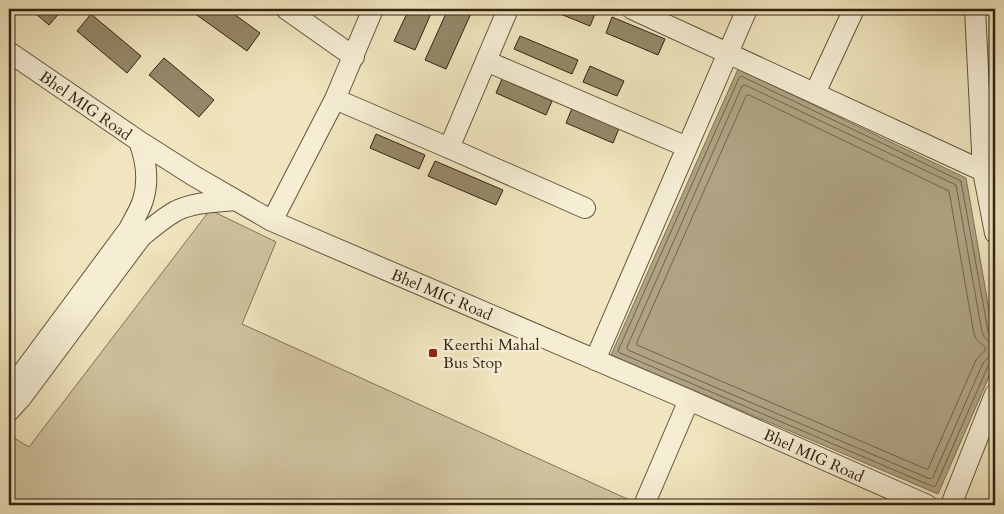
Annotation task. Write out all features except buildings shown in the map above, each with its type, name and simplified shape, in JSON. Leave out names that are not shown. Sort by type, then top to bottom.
[{"type":"street","points":[[272,221],[335,99],[373,9]]},
{"type":"street","points":[[449,148],[508,9]]},
{"type":"street","points":[[632,9],[989,171]]},
{"type":"street","points":[[595,360],[747,9]]},
{"type":"street","points":[[815,93],[854,9]]},
{"type":"street","points":[[975,9],[995,232]]},
{"type":"street","points":[[290,10],[354,56]]},
{"type":"street","name":"Bhel MIG Road","points":[[9,52],[139,141],[272,221],[689,400],[927,505]]},
{"type":"street","points":[[486,61],[687,147]]},
{"type":"street","points":[[335,99],[585,208]]},
{"type":"street","points":[[9,391],[130,229],[143,201],[147,182],[139,141]]},
{"type":"street","points":[[9,411],[21,398],[141,237],[160,221],[177,211],[198,204],[235,200]]},
{"type":"street","points":[[951,505],[995,394]]},
{"type":"street","points":[[644,505],[689,400]]},
{"type":"shaded area","points":[[210,210],[276,242],[242,324],[634,502],[633,505],[9,505],[9,435],[29,447]]},
{"type":"water","points":[[738,69],[966,178],[995,344],[995,363],[938,494],[611,355]]},
{"type":"place","name":"Keerthi Mahal Bus Stop","points":[[433,353]]}]
